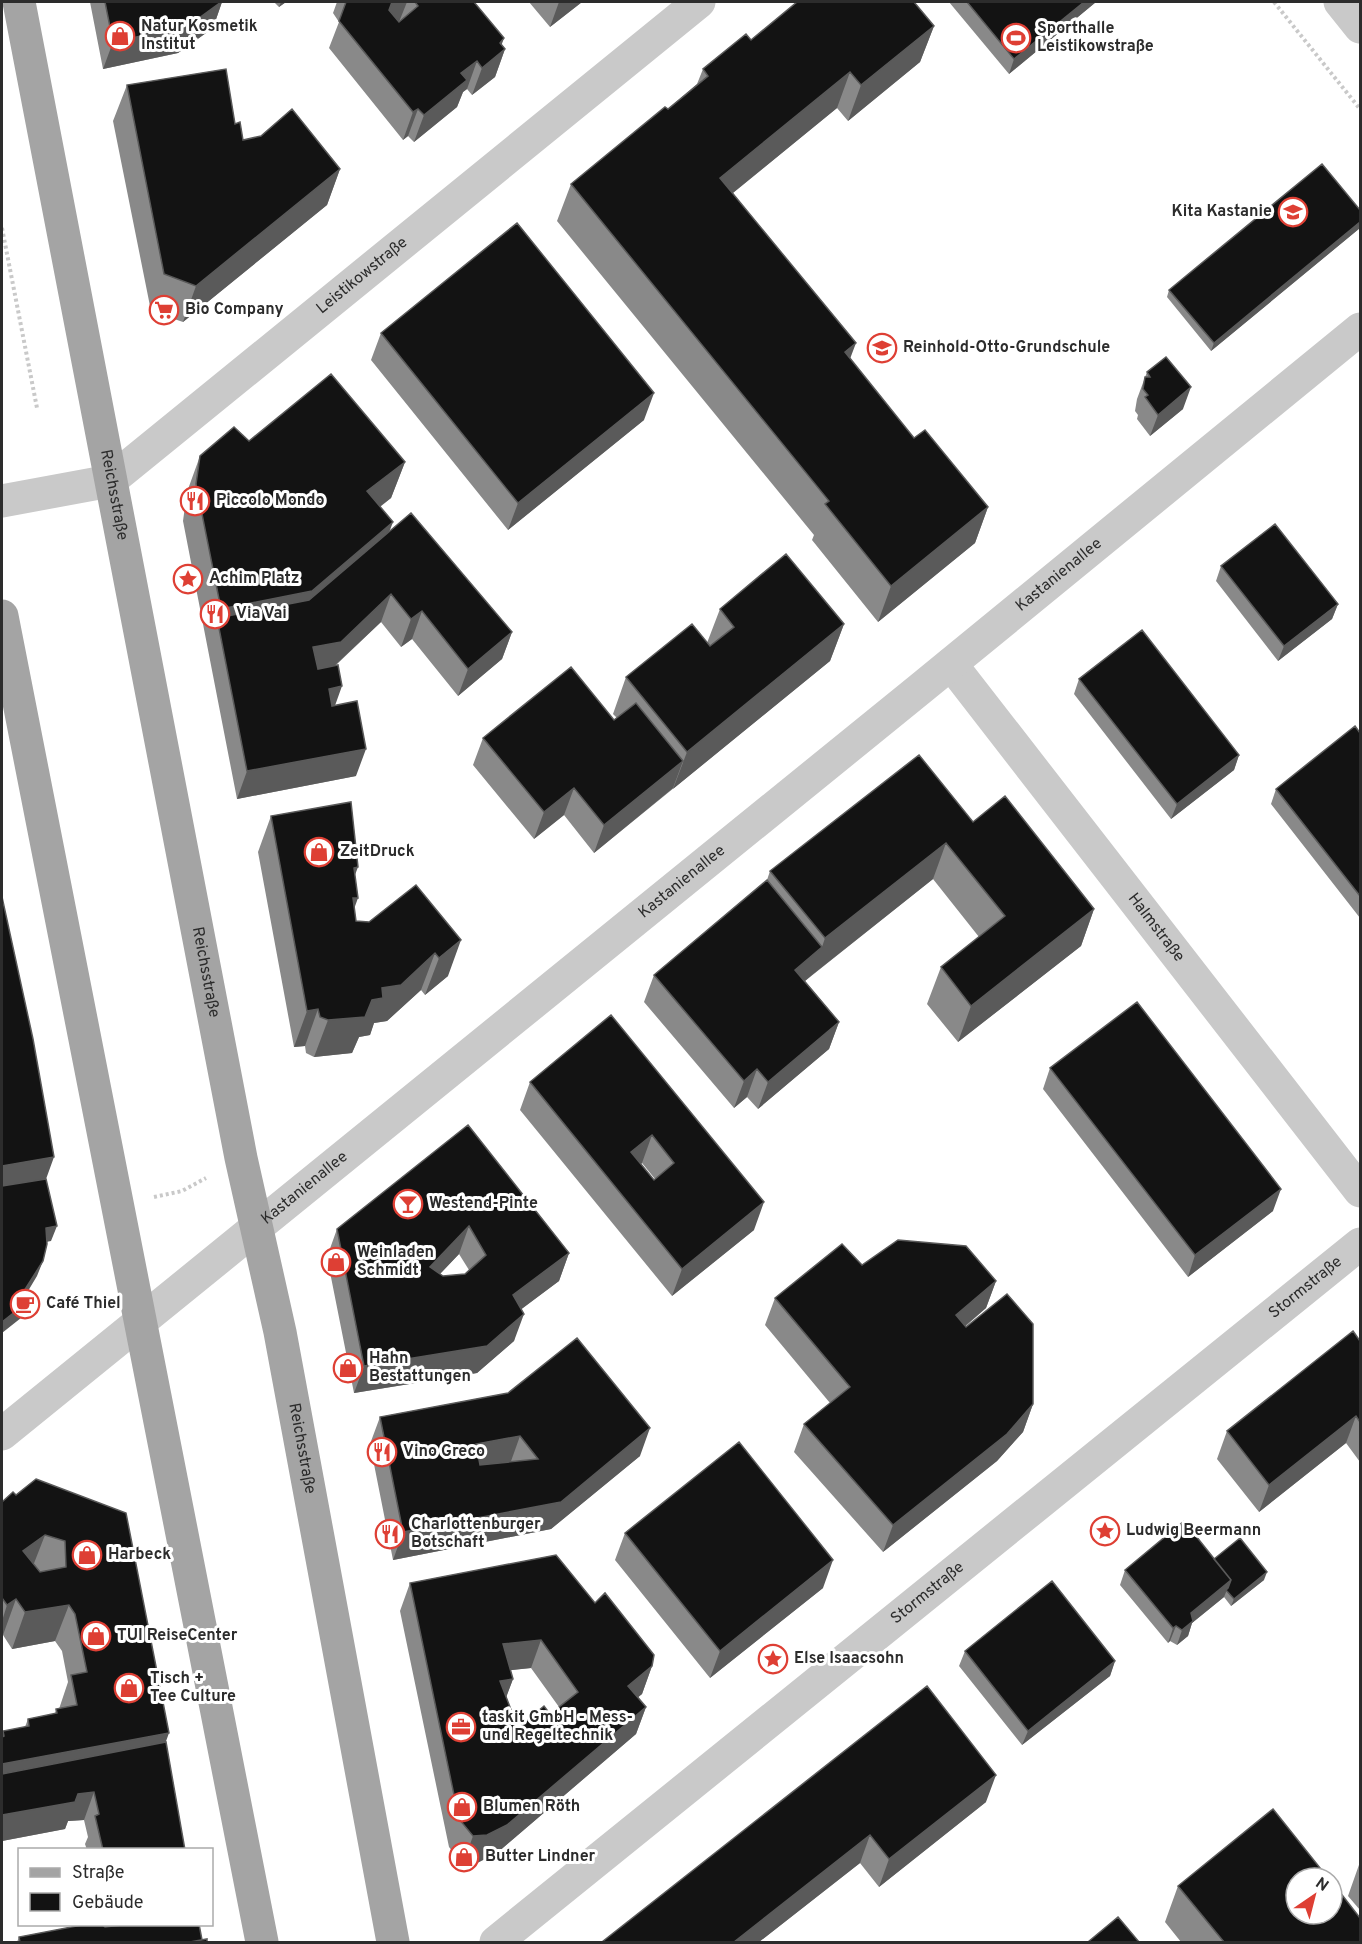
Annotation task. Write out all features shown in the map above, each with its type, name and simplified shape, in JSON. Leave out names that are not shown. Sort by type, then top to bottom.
[{"type":"main road","name":"Reichsstraße","points":[[19,2],[256,1228],[282,1343],[393,1942]]},
{"type":"main road","points":[[2,616],[262,1942]]},
{"type":"street","name":"Leistikowstraße","points":[[2,501],[110,481],[699,2]]},
{"type":"street","points":[[1340,2],[1360,27]]},
{"type":"street","name":"Kastanienallee","points":[[6,1419],[141,1321],[951,664],[1360,328]]},
{"type":"street","name":"Halmstraße","points":[[951,664],[1360,1191]]},
{"type":"street","name":"Stormstraße","points":[[496,1942],[1360,1244]]},
{"type":"path","points":[[1274,2],[1360,110]]},
{"type":"path","points":[[2,228],[37,408]]},
{"type":"path","points":[[151,1198],[182,1191],[212,1174]]},
{"type":"building","points":[[105,2],[221,2],[188,26],[113,42]]},
{"type":"building","points":[[346,2],[392,2],[389,10],[399,22],[418,6],[415,2],[474,2],[504,38],[500,43],[505,49],[482,68],[477,61],[461,73],[467,80],[424,115],[418,109],[413,112],[339,21]]},
{"type":"building","points":[[797,2],[914,2],[934,26],[861,85],[850,72],[720,178],[856,343],[845,352],[914,438],[925,430],[988,507],[891,586],[825,504],[829,501],[571,184],[665,107],[668,109],[708,76],[703,69],[746,34],[751,40]]},
{"type":"building","name":"Sporthalle Leistikowstraße","points":[[967,2],[1084,2],[1014,59]]},
{"type":"building","points":[[226,69],[235,124],[240,122],[243,140],[261,136],[292,109],[340,169],[196,286],[164,274],[127,85]]},
{"type":"building","points":[[1322,164],[1360,210],[1360,222],[1214,343],[1169,290]]},
{"type":"building","points":[[517,223],[654,393],[518,503],[381,333]]},
{"type":"building","points":[[1166,357],[1191,387],[1158,415],[1145,397],[1148,395],[1143,389],[1145,377],[1150,377],[1147,372]]},
{"type":"building","points":[[331,374],[405,462],[367,491],[393,522],[312,591],[221,609],[196,484],[200,456],[234,427],[249,441]]},
{"type":"building","points":[[411,513],[512,632],[468,669],[422,611],[411,619],[391,594],[341,642],[313,647],[318,669],[338,665],[342,686],[329,689],[332,706],[357,701],[366,749],[247,771],[217,618],[309,600]]},
{"type":"building","points":[[1275,524],[1338,604],[1284,646],[1221,566]]},
{"type":"building","points":[[786,554],[844,624],[687,752],[626,677],[692,624],[710,646],[734,627],[720,609]]},
{"type":"building","points":[[1142,630],[1239,755],[1177,804],[1079,679]]},
{"type":"building","points":[[571,667],[614,720],[636,703],[683,761],[604,825],[574,788],[544,812],[483,738]]},
{"type":"building","points":[[1355,726],[1360,733],[1360,896],[1276,789]]},
{"type":"building","points":[[919,755],[973,822],[1005,796],[1094,909],[971,1006],[941,967],[1005,916],[946,843],[825,938],[770,871]]},
{"type":"building","points":[[351,802],[358,867],[354,868],[358,898],[353,898],[356,921],[369,922],[416,885],[461,940],[439,958],[435,953],[401,985],[382,988],[383,998],[372,1000],[365,1017],[328,1020],[320,1017],[318,1009],[307,1011],[271,816]]},
{"type":"building","points":[[767,880],[822,947],[795,970],[839,1022],[768,1082],[757,1069],[744,1081],[654,975]]},
{"type":"building","points":[[2,897],[33,1039],[54,1157],[2,1166]]},
{"type":"building","points":[[1137,1002],[1281,1189],[1195,1255],[1050,1068]]},
{"type":"building","points":[[611,1015],[764,1202],[682,1269],[530,1082]],"holes":[[[652,1135],[674,1163],[654,1180],[631,1152]]]},
{"type":"building","points":[[468,1125],[569,1253],[513,1295],[524,1314],[487,1346],[364,1366],[337,1229]],"holes":[[[469,1226],[486,1255],[465,1274],[443,1276],[430,1267]]]},
{"type":"building","points":[[46,1179],[57,1226],[46,1228],[47,1244],[43,1261],[24,1291],[31,1299],[2,1322],[2,1186]]},
{"type":"building","points":[[898,1240],[966,1246],[996,1281],[956,1315],[966,1327],[1007,1294],[1033,1324],[1033,1404],[1007,1434],[893,1525],[804,1424],[850,1387],[775,1298],[842,1244],[862,1265]]},
{"type":"building","points":[[1353,1331],[1360,1341],[1360,1422],[1356,1416],[1269,1485],[1227,1431]]},
{"type":"building","points":[[577,1338],[650,1428],[561,1502],[403,1532],[380,1417],[508,1393]],"holes":[[[520,1436],[538,1459],[480,1465],[476,1444]]]},
{"type":"building","points":[[739,1442],[833,1560],[720,1651],[625,1533]]},
{"type":"building","points":[[36,1479],[126,1513],[169,1733],[2,1764],[3,1731],[29,1726],[28,1719],[57,1713],[56,1709],[77,1705],[71,1675],[87,1672],[75,1614],[69,1605],[25,1612],[16,1599],[7,1605],[2,1598],[2,1502],[13,1492],[16,1495]],"holes":[[[45,1535],[65,1541],[66,1567],[40,1572],[23,1551]]]},
{"type":"building","points":[[1184,1521],[1231,1580],[1191,1613],[1193,1621],[1182,1630],[1176,1626],[1173,1628],[1125,1570]]},
{"type":"building","points":[[1240,1538],[1267,1572],[1234,1599],[1226,1590],[1231,1580],[1214,1559]]},
{"type":"building","name":"taskit GmbH - Mess- und Regeltechnik","points":[[556,1555],[595,1603],[605,1593],[654,1655],[652,1666],[628,1686],[646,1707],[507,1825],[487,1835],[473,1836],[459,1819],[410,1583]],"holes":[[[541,1640],[578,1692],[550,1714],[544,1706],[518,1728],[500,1681],[513,1679],[503,1644]]]},
{"type":"building","points":[[1052,1581],[1115,1661],[1028,1731],[965,1651]]},
{"type":"building","points":[[927,1686],[996,1775],[889,1859],[870,1835],[734,1942],[602,1942]]},
{"type":"building","points":[[166,1742],[185,1848],[103,1848],[95,1816],[99,1814],[94,1792],[78,1794],[75,1802],[2,1815],[2,1774]]},
{"type":"building","points":[[1273,1809],[1318,1866],[1284,1866],[1284,1926],[1344,1926],[1344,1897],[1360,1918],[1360,1942],[1224,1942],[1178,1886]]},
{"type":"building","points":[[1118,1917],[1139,1942],[1088,1942]]},
{"type":"building","points":[[77,1926],[199,1926],[202,1940],[190,1942],[20,1942],[19,1937]]},
{"type":"building","points":[[207,1939],[207,1942],[190,1942]]},
{"type":"place","name":"Natur Kosmetik Institut","points":[[120,36]]},
{"type":"place","name":"Sporthalle Leistikowstraße","points":[[1016,38]]},
{"type":"place","name":"Kita Kastanie","points":[[1293,212]]},
{"type":"place","name":"Bio Company","points":[[164,310]]},
{"type":"place","name":"Reinhold-Otto-Grundschule","points":[[882,348]]},
{"type":"place","name":"Piccolo Mondo","points":[[195,501]]},
{"type":"place","name":"Achim Platz","points":[[188,579]]},
{"type":"place","name":"Via Vai","points":[[215,614]]},
{"type":"place","name":"ZeitDruck","points":[[319,852]]},
{"type":"place","name":"Westend-Pinte","points":[[408,1204]]},
{"type":"place","name":"Weinladen Schmidt","points":[[336,1262]]},
{"type":"place","name":"Café Thiel","points":[[25,1304]]},
{"type":"place","name":"Hahn Bestattungen","points":[[348,1368]]},
{"type":"place","name":"Vino Greco","points":[[382,1452]]},
{"type":"place","name":"Ludwig Beermann","points":[[1105,1531]]},
{"type":"place","name":"Charlottenburger Botschaft","points":[[390,1534]]},
{"type":"place","name":"Harbeck","points":[[87,1555]]},
{"type":"place","name":"TUI ReiseCenter","points":[[96,1636]]},
{"type":"place","name":"Else Isaacsohn","points":[[773,1659]]},
{"type":"place","name":"Tisch + Tee Culture","points":[[129,1688]]},
{"type":"place","name":"taskit GmbH - Mess- und Regeltechnik","points":[[461,1727]]},
{"type":"place","name":"Blumen Röth","points":[[462,1807]]},
{"type":"place","name":"Butter Lindner","points":[[464,1857]]}]
